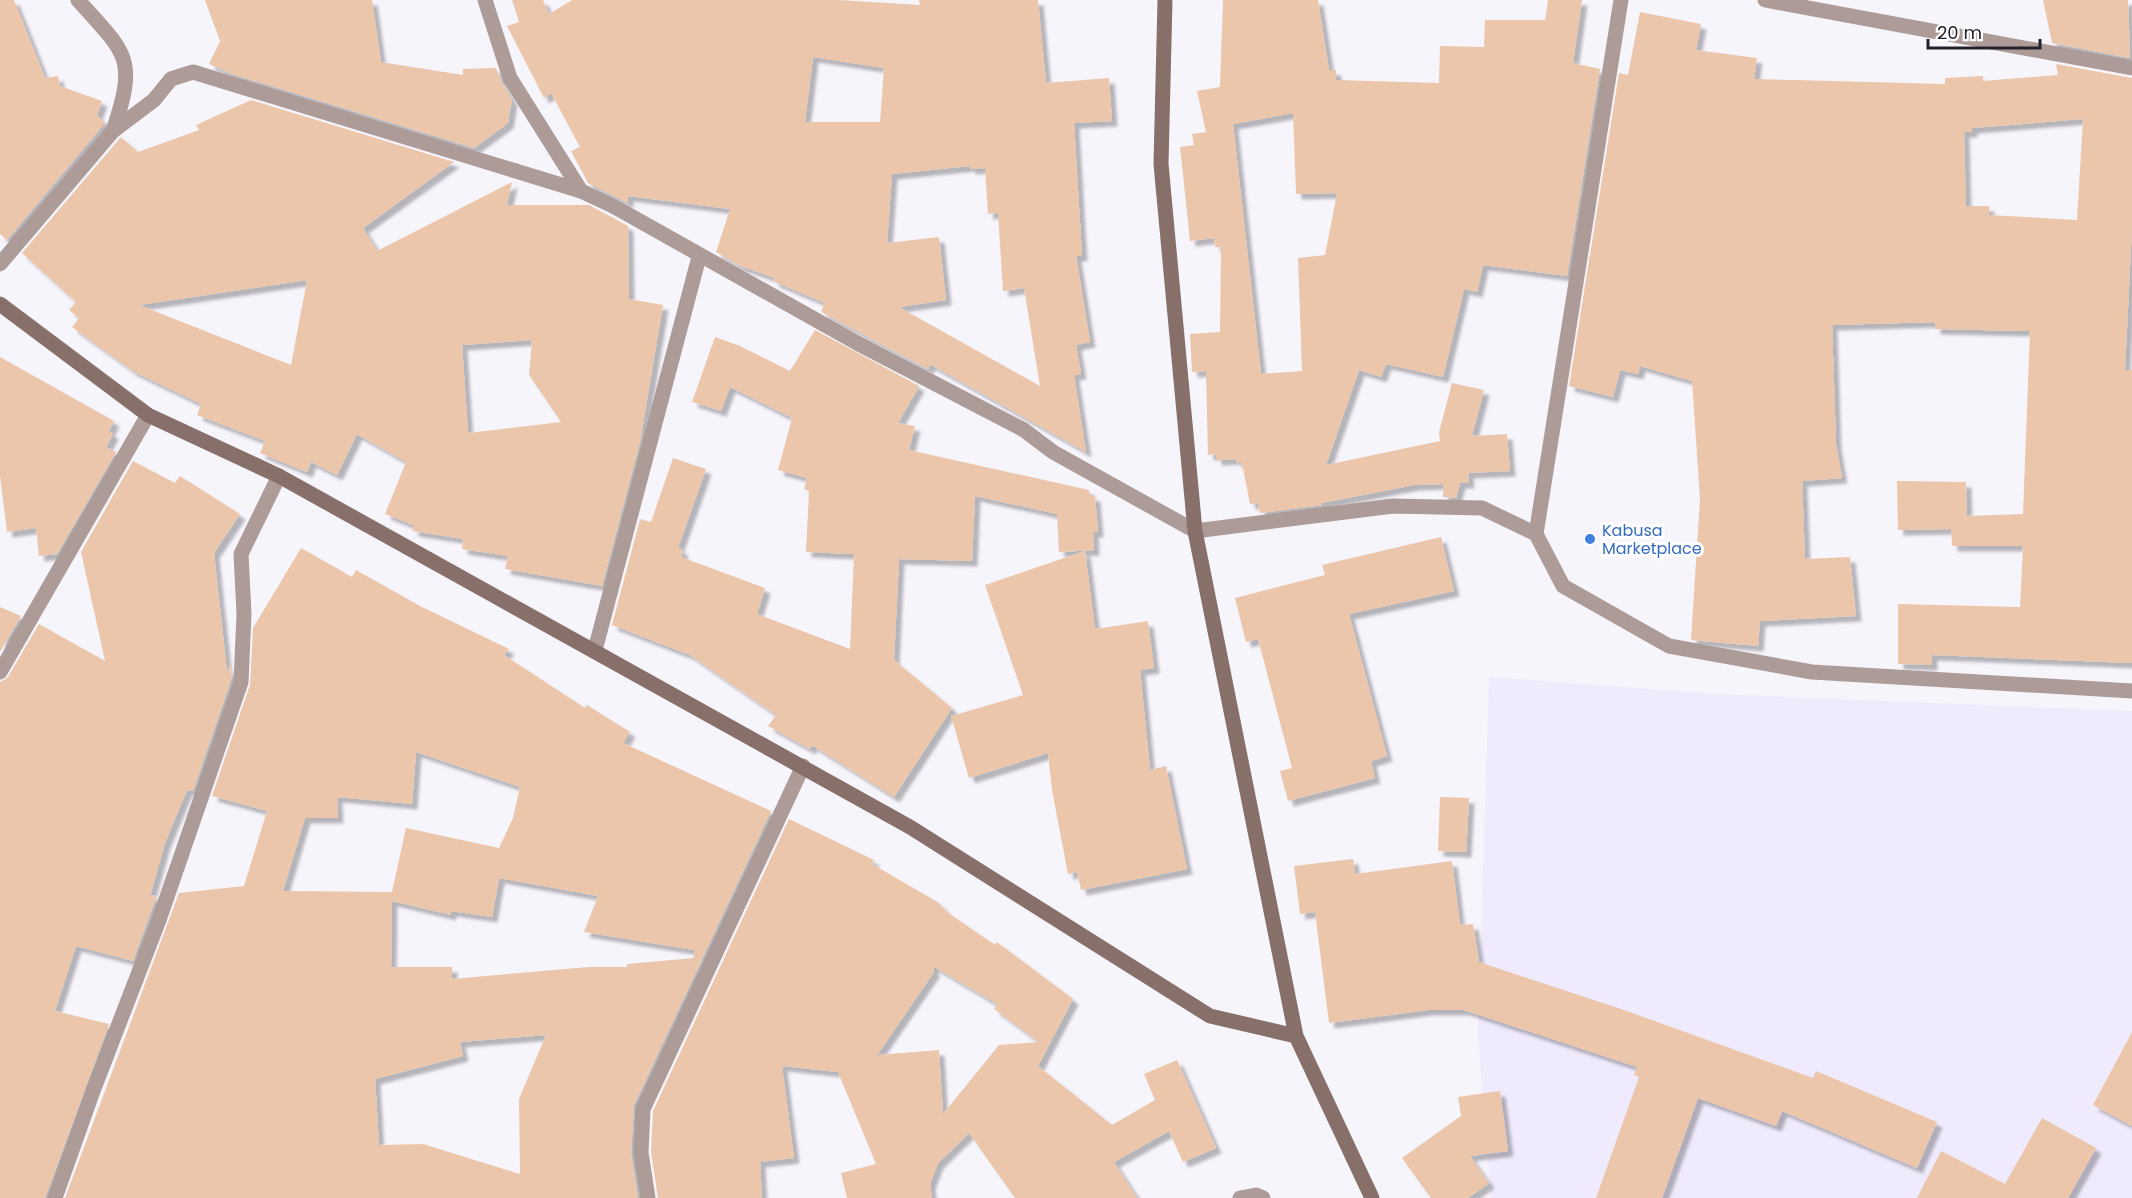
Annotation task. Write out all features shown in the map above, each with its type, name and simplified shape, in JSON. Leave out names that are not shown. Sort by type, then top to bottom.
[{"type":"street","points":[[78,0],[120,47],[125,64],[126,92],[113,131]]},
{"type":"street","points":[[485,0],[510,78],[581,192]]},
{"type":"street","points":[[1165,0],[1161,164],[1195,531],[1296,1036],[1372,1198]]},
{"type":"street","points":[[1621,0],[1536,534],[1563,586],[1669,646],[1812,672],[2132,691]]},
{"type":"street","points":[[1765,0],[2132,68]]},
{"type":"street","points":[[0,264],[113,131],[154,100],[171,80],[193,72],[581,192],[613,206],[699,257],[1024,430],[1053,452],[1195,531],[1393,506],[1482,508],[1536,534]]},
{"type":"street","points":[[595,650],[699,257]]},
{"type":"street","points":[[0,304],[148,415],[279,476],[910,826],[1210,1016],[1296,1036]]},
{"type":"street","points":[[0,672],[148,415]]},
{"type":"street","points":[[55,1198],[93,1090],[159,920],[241,682],[244,614],[242,554],[279,476]]},
{"type":"street","points":[[648,1198],[641,1153],[643,1109],[803,766]]},
{"type":"street","points":[[1240,1198],[1256,1195],[1263,1198]]},
{"type":"shaded area","points":[[1489,677],[1716,694],[2132,711],[2132,1198],[1491,1198],[1478,1036]]},
{"type":"building","points":[[0,0],[14,0],[45,78],[58,76],[60,86],[102,101],[97,115],[105,123],[7,240],[0,234]]},
{"type":"building","points":[[205,0],[372,0],[381,62],[463,75],[463,69],[496,68],[512,100],[508,123],[474,148],[232,74],[209,64],[220,41]]},
{"type":"building","points":[[512,0],[543,0],[549,14],[572,0],[838,0],[920,5],[919,0],[1038,0],[1046,83],[1109,78],[1112,121],[1074,123],[1082,256],[1076,256],[1090,342],[1076,345],[1081,374],[1074,375],[1086,452],[930,364],[928,369],[825,314],[821,311],[825,303],[773,281],[775,278],[740,266],[716,252],[730,209],[628,196],[628,203],[588,183],[571,151],[580,147],[551,93],[544,98],[507,26],[519,22]],"holes":[[[813,57],[884,68],[880,122],[805,122]],[[970,166],[970,169],[985,168],[988,214],[998,213],[1003,291],[1024,288],[1040,386],[899,307],[946,300],[939,237],[887,243],[892,174]]]},
{"type":"building","points":[[1223,0],[1318,0],[1329,70],[1336,70],[1336,80],[1439,83],[1440,46],[1484,47],[1485,20],[1545,20],[1548,0],[1582,0],[1573,63],[1600,69],[1567,276],[1483,265],[1477,292],[1464,289],[1443,377],[1386,364],[1381,377],[1359,370],[1326,465],[1440,441],[1439,432],[1452,383],[1484,390],[1472,436],[1507,434],[1510,471],[1468,473],[1469,483],[1460,483],[1456,498],[1443,497],[1443,484],[1414,485],[1322,503],[1322,505],[1260,513],[1258,503],[1250,504],[1242,463],[1237,463],[1236,459],[1216,460],[1216,454],[1208,455],[1206,371],[1192,372],[1190,334],[1220,332],[1221,247],[1215,247],[1214,238],[1190,241],[1180,147],[1194,145],[1192,134],[1206,132],[1197,91],[1220,87]],"holes":[[[1293,113],[1296,194],[1337,193],[1325,255],[1298,258],[1302,371],[1261,374],[1233,124]]]},
{"type":"building","points":[[2043,0],[2128,0],[2130,58],[2052,43]]},
{"type":"building","points":[[1640,12],[1701,24],[1696,50],[1757,58],[1754,79],[1945,84],[1945,78],[1983,76],[1983,81],[2058,75],[2056,64],[2132,78],[2132,225],[2125,370],[2132,370],[2132,663],[1932,655],[1932,665],[1898,664],[1898,604],[2020,607],[2023,546],[1952,546],[1951,529],[1898,530],[1897,481],[1966,482],[1967,516],[2023,514],[2030,331],[1935,329],[1935,322],[1832,325],[1836,444],[1842,478],[1802,481],[1805,559],[1850,557],[1856,616],[1760,621],[1758,646],[1691,640],[1700,499],[1692,381],[1640,366],[1638,374],[1620,370],[1613,397],[1569,386],[1619,73],[1628,75]],"holes":[[[2083,119],[2077,220],[1989,215],[1989,206],[1966,206],[1964,132],[1972,132],[1972,128]]]},
{"type":"building","points":[[251,100],[454,162],[363,228],[377,251],[512,182],[507,205],[589,205],[628,226],[629,299],[663,305],[640,442],[602,586],[505,569],[508,556],[462,549],[463,539],[413,531],[413,525],[385,514],[406,462],[357,434],[337,475],[311,462],[307,472],[260,453],[265,441],[197,415],[201,404],[133,371],[72,327],[79,318],[69,310],[76,302],[22,253],[121,137],[138,152],[199,130],[196,125]],"holes":[[[307,280],[291,365],[139,305]],[[532,340],[529,375],[561,422],[468,433],[462,345]]]},
{"type":"building","points":[[815,330],[919,386],[898,423],[915,426],[909,450],[1089,490],[1090,496],[1095,496],[1098,532],[1093,532],[1094,550],[1059,552],[1057,514],[975,496],[972,561],[899,559],[894,660],[952,708],[894,797],[812,745],[810,749],[768,726],[776,715],[690,655],[612,625],[640,519],[651,522],[673,458],[706,469],[678,548],[683,550],[681,557],[765,588],[757,614],[850,649],[854,554],[806,552],[809,491],[804,489],[807,478],[778,470],[792,418],[730,387],[721,411],[692,402],[715,337],[740,346],[790,371]]},
{"type":"building","points":[[0,357],[114,421],[109,431],[113,434],[106,447],[116,452],[57,554],[39,556],[36,528],[7,532],[0,476]]},
{"type":"building","points":[[133,461],[175,483],[180,476],[240,514],[214,553],[227,672],[232,663],[231,680],[193,791],[187,790],[165,843],[150,896],[157,895],[133,961],[76,946],[55,1011],[109,1024],[45,1198],[0,1198],[0,682],[8,677],[39,624],[105,661],[81,552]]},
{"type":"building","points":[[1441,537],[1454,591],[1349,614],[1387,756],[1371,761],[1375,778],[1288,801],[1280,771],[1292,768],[1258,639],[1246,642],[1235,598],[1325,575],[1322,565]]},
{"type":"building","points":[[301,548],[352,577],[356,570],[420,606],[509,649],[504,655],[585,708],[587,705],[630,732],[623,743],[771,811],[634,1105],[631,1153],[638,1198],[65,1198],[179,893],[244,886],[267,811],[212,796],[250,685],[253,628]],"holes":[[[416,752],[520,787],[513,818],[499,848],[406,828],[392,892],[283,891],[305,818],[338,818],[337,797],[412,804]],[[499,878],[598,896],[584,932],[694,950],[694,958],[627,964],[627,967],[588,967],[452,979],[452,967],[391,967],[392,901],[451,915],[451,911],[492,917]],[[546,1035],[519,1099],[520,1174],[423,1144],[379,1145],[375,1079],[463,1056],[460,1042]]]},
{"type":"building","points":[[1085,551],[1095,629],[1148,621],[1154,668],[1140,670],[1150,770],[1166,766],[1187,869],[1081,890],[1077,872],[1068,874],[1052,790],[1048,753],[969,778],[951,716],[1023,695],[985,585]]},
{"type":"building","points":[[0,607],[21,616],[0,652]]},
{"type":"building","points":[[1440,797],[1469,798],[1466,852],[1438,851]]},
{"type":"building","points":[[789,819],[874,860],[872,864],[939,903],[947,912],[995,945],[997,942],[1073,999],[1038,1066],[1112,1125],[1155,1100],[1144,1074],[1177,1060],[1216,1148],[1183,1162],[1169,1131],[1114,1162],[1137,1198],[1015,1198],[969,1133],[938,1163],[930,1184],[932,1198],[847,1198],[841,1173],[876,1164],[838,1072],[782,1066],[794,1158],[760,1162],[762,1198],[658,1198],[651,1152],[653,1111]],"holes":[[[933,966],[997,1004],[994,1009],[1039,1042],[999,1045],[943,1114],[939,1050],[877,1055],[934,972]]]},
{"type":"building","points":[[1353,859],[1355,874],[1452,861],[1460,925],[1473,924],[1479,962],[1624,1010],[1813,1078],[1816,1071],[1937,1122],[1917,1168],[1782,1111],[1776,1126],[1698,1098],[1662,1198],[1596,1198],[1639,1077],[1634,1075],[1637,1067],[1464,1010],[1428,1010],[1329,1023],[1315,912],[1300,914],[1294,866]]},
{"type":"building","points":[[2132,1032],[2132,1126],[2093,1105]]},
{"type":"building","points":[[1500,1091],[1508,1151],[1470,1156],[1489,1183],[1468,1198],[1431,1198],[1402,1158],[1461,1116],[1458,1097]]},
{"type":"building","points":[[2042,1118],[2096,1148],[2068,1198],[1917,1198],[1941,1151],[2005,1184]]},
{"type":"place","name":"Kabusa Marketplace","points":[[1590,539]]}]
